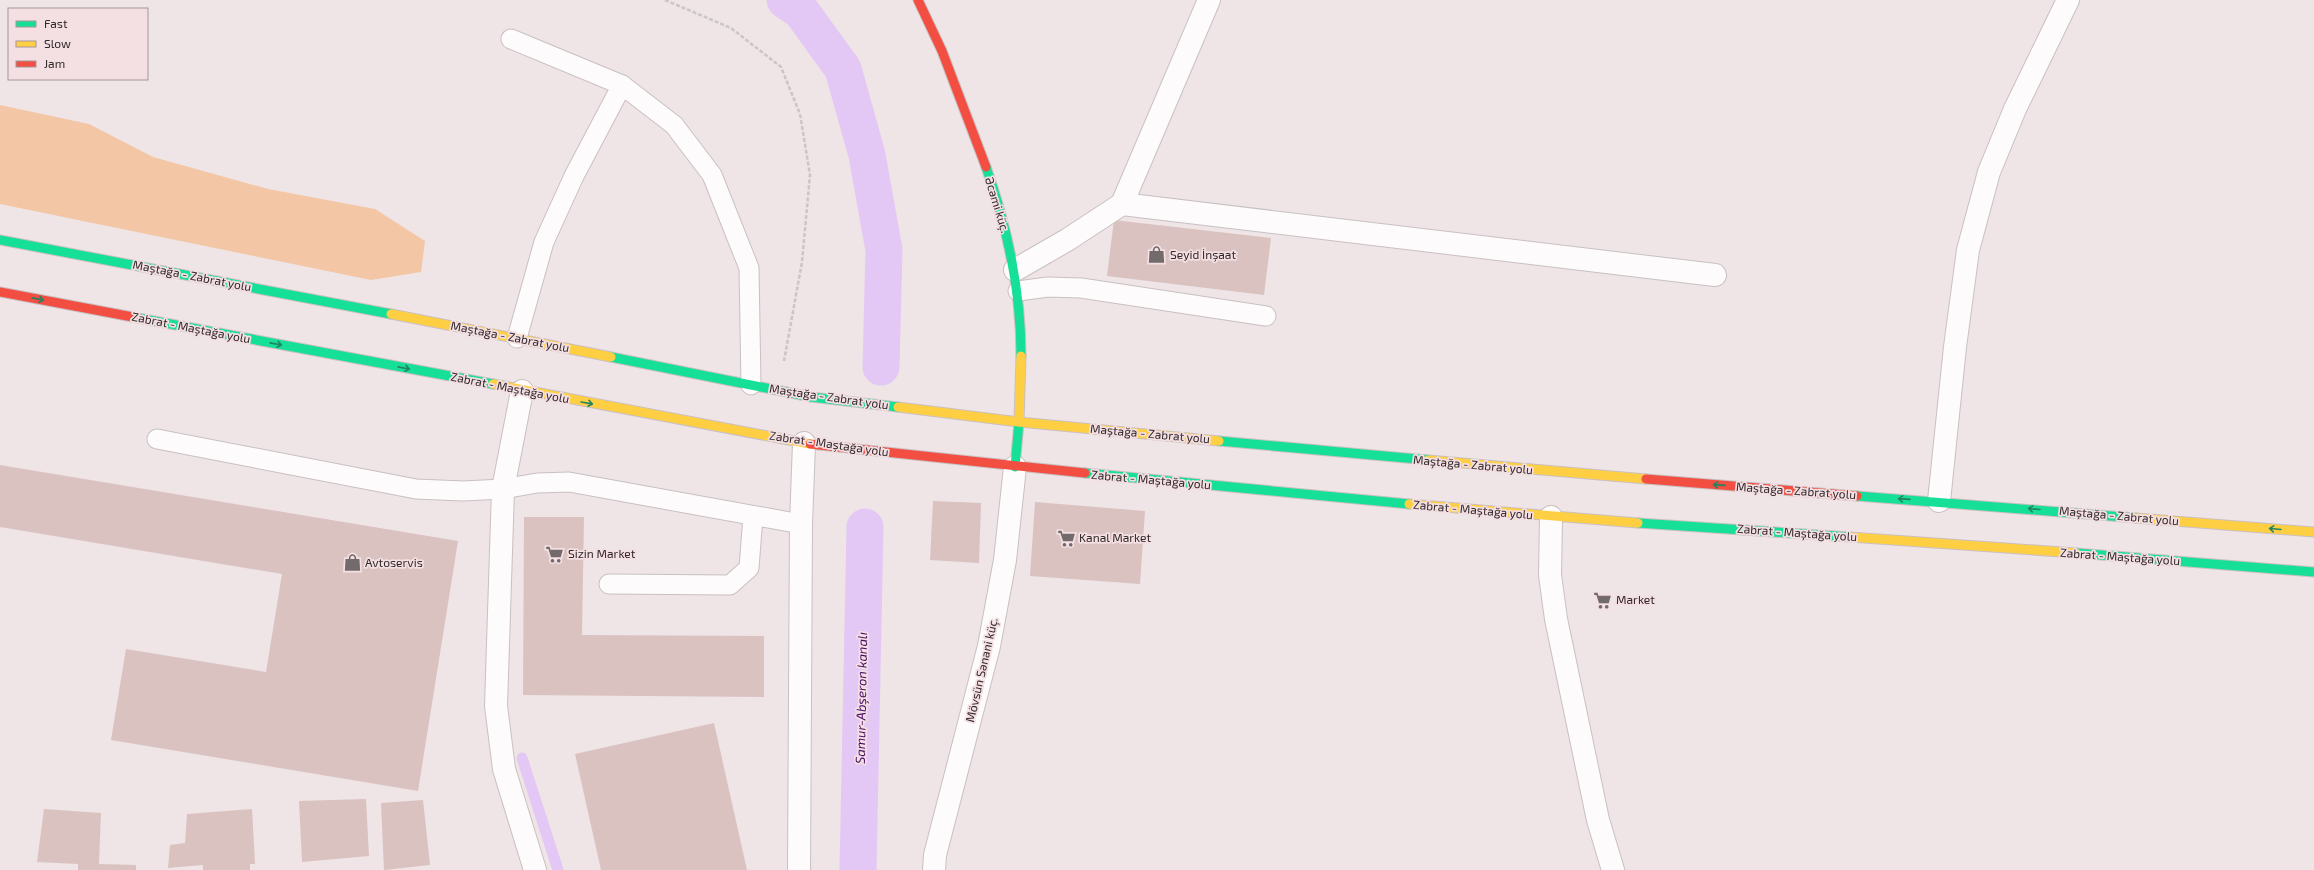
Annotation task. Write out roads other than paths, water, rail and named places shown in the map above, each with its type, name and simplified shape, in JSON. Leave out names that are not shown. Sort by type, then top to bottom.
[{"type":"main road","name":"Əcəmi küç.","points":[[918,0],[930,23],[998,201],[1016,280],[1022,332],[1019,422],[1015,467]]},
{"type":"main road","name":"Maştağa - Zabrat yolu","points":[[0,240],[517,338],[778,391],[1019,422],[1550,472],[1939,501],[2314,532]]},
{"type":"main road","name":"Zabrat - Maştağa yolu","points":[[0,292],[804,443],[1015,467],[1551,517],[1934,542],[2314,572]]},
{"type":"street","points":[[1016,280],[1067,240],[1122,204],[1209,0]]},
{"type":"street","points":[[1939,501],[1955,347],[1968,250],[1989,172],[2015,109],[2068,0]]},
{"type":"street","points":[[1122,204],[1716,275]]},
{"type":"street","points":[[522,391],[503,489],[496,706],[504,769],[535,870]]},
{"type":"street","points":[[798,870],[801,524],[804,443]]},
{"type":"street","name":"Mövsün Sənani küç.","points":[[934,870],[935,856],[989,646],[1005,560],[1015,467]]},
{"type":"street","points":[[1551,517],[1550,575],[1556,619],[1598,820],[1613,870]]},
{"type":"lane","points":[[511,39],[622,85],[674,125],[712,175],[749,268],[750,385]]},
{"type":"lane","points":[[517,338],[544,242],[574,176],[622,85]]},
{"type":"lane","points":[[1016,280],[1048,287],[1081,288],[1266,316]]},
{"type":"lane","points":[[157,439],[416,489],[463,491],[503,489],[537,483],[569,482],[801,524]]},
{"type":"lane","points":[[610,584],[730,585],[749,568],[753,516]]},
{"type":"waterway","name":"Samur-Abşeron kanalı","points":[[785,0],[801,11],[843,69],[867,155],[884,250],[881,367]]},
{"type":"waterway","name":"Samur-Abşeron kanalı","points":[[858,870],[865,527]]},
{"type":"waterway","points":[[522,758],[558,870]]},
{"type":"place","name":"Seyid İnşaat","points":[[1157,255]]},
{"type":"place","name":"Kanal Market","points":[[1066,538]]},
{"type":"place","name":"Sizin Market","points":[[555,554]]},
{"type":"place","name":"Avtoservis","points":[[352,563]]},
{"type":"place","name":"Market","points":[[1603,600]]}]
